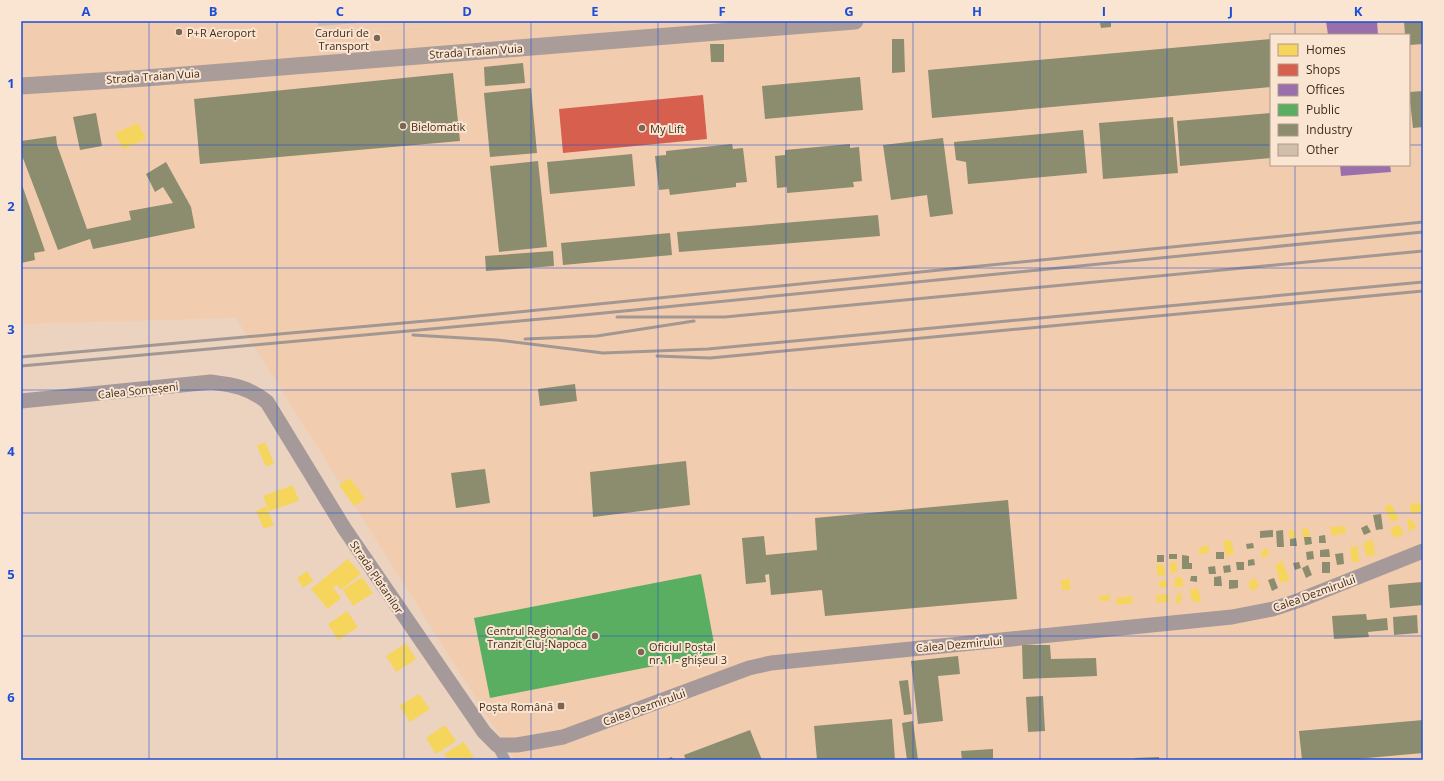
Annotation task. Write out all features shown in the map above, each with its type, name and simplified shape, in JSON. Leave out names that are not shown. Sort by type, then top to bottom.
[{"type":"main road","name":"Strada Traian Vuia","points":[[21,86],[855,21]]},
{"type":"main road","name":"Strada Traian Vuia","points":[[21,75],[96,81]]},
{"type":"main road","points":[[21,96],[96,81]]},
{"type":"main road","name":"Calea Someșeni","points":[[21,401],[211,382],[235,385],[253,391]]},
{"type":"main road","name":"Strada Platanilor","points":[[253,391],[267,402],[344,528],[484,732],[497,745]]},
{"type":"main road","name":"Calea Dezmirului","points":[[497,745],[517,745],[563,737],[749,668],[771,663],[1232,617],[1273,609],[1423,552]]},
{"type":"street","name":"Strada Platanilor","points":[[497,745],[505,760]]},
{"type":"shaded area","points":[[21,21],[1423,21],[1423,760],[515,760],[236,318],[21,324]],"holes":[[[479,22],[314,35],[375,29]]]},
{"type":"building: Homes","points":[[138,123],[146,139],[123,149],[115,133]]},
{"type":"building: Homes","points":[[265,442],[274,463],[266,467],[257,446]]},
{"type":"building: Homes","points":[[350,478],[365,499],[354,506],[339,485]]},
{"type":"building: Homes","points":[[293,485],[299,501],[269,511],[263,496]]},
{"type":"building: Homes","points":[[1419,502],[1423,511],[1412,514],[1409,505]]},
{"type":"building: Homes","points":[[1391,504],[1399,519],[1391,522],[1384,507]]},
{"type":"building: Homes","points":[[266,506],[274,525],[264,529],[256,511]]},
{"type":"building: Homes","points":[[1412,519],[1416,527],[1409,532],[1407,520]]},
{"type":"building: Homes","points":[[1399,525],[1404,534],[1394,538],[1390,528]]},
{"type":"building: Homes","points":[[1345,526],[1346,533],[1332,536],[1330,527]]},
{"type":"building: Homes","points":[[1302,528],[1308,529],[1310,536],[1303,538]]},
{"type":"building: Homes","points":[[1289,530],[1295,530],[1296,538],[1289,538]]},
{"type":"building: Homes","points":[[1231,540],[1234,554],[1226,556],[1223,541]]},
{"type":"building: Homes","points":[[1373,540],[1375,555],[1367,557],[1363,543]]},
{"type":"building: Homes","points":[[1207,545],[1211,551],[1199,555],[1199,548]]},
{"type":"building: Homes","points":[[1358,546],[1359,562],[1352,562],[1350,548]]},
{"type":"building: Homes","points":[[1268,548],[1269,556],[1262,558],[1261,551]]},
{"type":"building: Homes","points":[[348,559],[361,574],[341,590],[337,585],[333,588],[341,598],[328,609],[311,589]]},
{"type":"building: Homes","points":[[1176,561],[1177,573],[1170,572],[1170,563]]},
{"type":"building: Homes","points":[[1282,561],[1290,580],[1280,583],[1275,565]]},
{"type":"building: Homes","points":[[1163,564],[1166,574],[1158,577],[1156,565]]},
{"type":"building: Homes","points":[[307,571],[313,581],[303,588],[297,578]]},
{"type":"building: Homes","points":[[362,577],[373,593],[353,606],[343,590]]},
{"type":"building: Homes","points":[[1183,577],[1183,587],[1174,587],[1175,578]]},
{"type":"building: Homes","points":[[1256,578],[1259,587],[1250,591],[1249,581]]},
{"type":"building: Homes","points":[[1070,579],[1070,590],[1062,590],[1061,580]]},
{"type":"building: Homes","points":[[1167,580],[1168,586],[1160,588],[1158,582]]},
{"type":"building: Homes","points":[[1198,588],[1201,602],[1193,602],[1189,590]]},
{"type":"building: Homes","points":[[1182,593],[1181,602],[1176,604],[1177,594]]},
{"type":"building: Homes","points":[[1168,594],[1169,602],[1157,603],[1156,595]]},
{"type":"building: Homes","points":[[1110,595],[1110,601],[1099,601],[1099,596]]},
{"type":"building: Homes","points":[[1132,596],[1133,603],[1117,605],[1116,598]]},
{"type":"building: Homes","points":[[347,611],[358,627],[338,640],[328,624]]},
{"type":"building: Homes","points":[[406,643],[416,659],[396,672],[386,656]]},
{"type":"building: Homes","points":[[419,694],[430,709],[410,722],[399,706]]},
{"type":"building: Homes","points":[[445,725],[456,741],[436,754],[426,738]]},
{"type":"building: Homes","points":[[464,742],[474,758],[470,760],[448,760],[444,754]]},
{"type":"building: Shops","points":[[703,95],[707,139],[563,153],[559,109]]},
{"type":"building: Offices","points":[[1326,21],[1377,21],[1378,34],[1328,34]]},
{"type":"building: Offices","points":[[1340,166],[1390,166],[1391,172],[1341,176]]},
{"type":"building: Public","name":"Centrul Regional de Tranzit Cluj-Napoca","points":[[701,574],[716,654],[490,698],[474,618]]},
{"type":"building: Industry","points":[[1404,21],[1423,21],[1423,44],[1410,45],[1410,34],[1405,34]]},
{"type":"building: Industry","points":[[1111,22],[1111,27],[1101,28],[1100,23]]},
{"type":"building: Industry","points":[[892,39],[904,39],[905,72],[892,73]]},
{"type":"building: Industry","points":[[1270,39],[1270,87],[932,118],[928,70]]},
{"type":"building: Industry","points":[[710,44],[724,44],[724,62],[711,62]]},
{"type":"building: Industry","points":[[523,63],[525,83],[485,86],[484,67]]},
{"type":"building: Industry","points":[[453,73],[460,141],[200,164],[194,99]]},
{"type":"building: Industry","points":[[860,77],[863,110],[765,119],[762,86]]},
{"type":"building: Industry","points":[[531,88],[537,153],[490,157],[484,93]]},
{"type":"building: Industry","points":[[1423,91],[1423,127],[1413,128],[1410,92]]},
{"type":"building: Industry","points":[[96,113],[102,146],[80,150],[73,117]]},
{"type":"building: Industry","points":[[1270,113],[1270,158],[1180,166],[1177,121]]},
{"type":"building: Industry","points":[[1173,117],[1178,173],[1103,179],[1099,123]]},
{"type":"building: Industry","points":[[1083,130],[1087,173],[968,184],[966,162],[956,160],[954,142]]},
{"type":"building: Industry","points":[[56,136],[57,145],[87,229],[131,220],[129,211],[173,203],[163,187],[155,192],[146,174],[166,162],[191,207],[195,228],[93,249],[90,239],[58,250],[21,153],[21,141]]},
{"type":"building: Industry","points":[[943,138],[953,214],[930,217],[927,195],[891,200],[883,145]]},
{"type":"building: Industry","points":[[732,144],[733,149],[743,148],[747,182],[736,183],[736,187],[670,195],[669,189],[659,190],[655,156],[666,155],[666,151]]},
{"type":"building: Industry","points":[[850,144],[850,148],[859,147],[862,181],[853,182],[854,187],[787,193],[787,187],[777,188],[775,156],[785,155],[785,150]]},
{"type":"building: Industry","points":[[632,154],[635,186],[550,194],[547,162]]},
{"type":"building: Industry","points":[[538,161],[547,247],[499,252],[490,166]]},
{"type":"building: Industry","points":[[21,182],[45,251],[34,253],[35,260],[21,263]]},
{"type":"building: Industry","points":[[878,215],[880,236],[679,252],[677,232]]},
{"type":"building: Industry","points":[[670,233],[672,255],[563,265],[561,243]]},
{"type":"building: Industry","points":[[553,251],[554,266],[486,271],[485,256]]},
{"type":"building: Industry","points":[[575,384],[577,401],[540,406],[538,389]]},
{"type":"building: Industry","points":[[686,461],[690,505],[593,517],[590,472]]},
{"type":"building: Industry","points":[[485,469],[490,503],[456,508],[451,473]]},
{"type":"building: Industry","points":[[1008,500],[1017,599],[825,616],[822,590],[771,595],[769,574],[765,575],[766,582],[746,584],[742,538],[764,536],[766,555],[817,550],[815,518]]},
{"type":"building: Industry","points":[[1381,514],[1383,529],[1376,530],[1373,515]]},
{"type":"building: Industry","points":[[1367,525],[1371,532],[1364,535],[1361,528]]},
{"type":"building: Industry","points":[[1273,530],[1273,537],[1260,538],[1260,531]]},
{"type":"building: Industry","points":[[1283,530],[1284,547],[1277,547],[1276,531]]},
{"type":"building: Industry","points":[[1325,535],[1326,543],[1319,543],[1319,536]]},
{"type":"building: Industry","points":[[1304,537],[1311,537],[1312,544],[1305,545]]},
{"type":"building: Industry","points":[[1296,538],[1297,546],[1290,546],[1290,539]]},
{"type":"building: Industry","points":[[1253,543],[1254,548],[1247,549],[1246,544]]},
{"type":"building: Industry","points":[[1329,549],[1330,557],[1320,557],[1320,550]]},
{"type":"building: Industry","points":[[1313,551],[1314,559],[1307,560],[1306,552]]},
{"type":"building: Industry","points":[[1216,552],[1224,552],[1224,559],[1216,559]]},
{"type":"building: Industry","points":[[1343,553],[1344,564],[1337,565],[1335,554]]},
{"type":"building: Industry","points":[[1169,554],[1177,554],[1177,559],[1169,559]]},
{"type":"building: Industry","points":[[1157,555],[1164,555],[1164,562],[1157,562]]},
{"type":"building: Industry","points":[[1182,555],[1189,556],[1189,563],[1192,563],[1192,569],[1182,569]]},
{"type":"building: Industry","points":[[1254,559],[1255,565],[1248,566],[1248,560]]},
{"type":"building: Industry","points":[[1236,562],[1244,562],[1244,570],[1237,570]]},
{"type":"building: Industry","points":[[1299,562],[1301,568],[1295,570],[1293,563]]},
{"type":"building: Industry","points":[[1322,562],[1330,562],[1330,573],[1322,573]]},
{"type":"building: Industry","points":[[1230,565],[1231,572],[1224,573],[1223,566]]},
{"type":"building: Industry","points":[[1308,565],[1312,575],[1306,578],[1302,568]]},
{"type":"building: Industry","points":[[1215,566],[1216,574],[1209,574],[1208,567]]},
{"type":"building: Industry","points":[[1191,576],[1197,576],[1197,582],[1190,581]]},
{"type":"building: Industry","points":[[1221,576],[1222,586],[1214,586],[1214,577]]},
{"type":"building: Industry","points":[[1274,578],[1278,588],[1272,591],[1268,580]]},
{"type":"building: Industry","points":[[1229,580],[1238,580],[1238,588],[1229,589]]},
{"type":"building: Industry","points":[[1422,582],[1423,605],[1390,608],[1388,585]]},
{"type":"building: Industry","points":[[1366,614],[1367,620],[1387,618],[1388,630],[1368,632],[1369,637],[1334,639],[1332,616]]},
{"type":"building: Industry","points":[[1417,615],[1418,633],[1394,635],[1393,617]]},
{"type":"building: Industry","points":[[1022,645],[1050,645],[1051,659],[1096,658],[1097,676],[1023,679]]},
{"type":"building: Industry","points":[[958,656],[960,674],[938,676],[943,721],[918,724],[911,661]]},
{"type":"building: Industry","points":[[908,680],[912,714],[904,715],[899,681]]},
{"type":"building: Industry","points":[[1043,696],[1045,731],[1028,732],[1026,697]]},
{"type":"building: Industry","points":[[892,719],[895,760],[817,760],[814,726]]},
{"type":"building: Industry","points":[[1423,720],[1423,753],[1345,760],[1302,760],[1299,731]]},
{"type":"building: Industry","points":[[913,721],[918,760],[907,760],[902,723]]},
{"type":"building: Industry","points":[[750,730],[762,760],[686,760],[684,755]]},
{"type":"building: Industry","points":[[993,749],[993,760],[962,760],[961,751]]},
{"type":"building: Industry","points":[[672,757],[673,760],[663,760]]},
{"type":"building: Industry","points":[[1159,757],[1159,760],[1135,760],[1135,758]]},
{"type":"building: Other","points":[[318,21],[371,21],[371,22],[318,26]]},
{"type":"railway","points":[[21,357],[437,320],[1423,222]]},
{"type":"railway","points":[[21,366],[563,317],[1423,232]]},
{"type":"railway","points":[[617,317],[725,317],[1423,251]]},
{"type":"railway","points":[[413,335],[497,340],[603,353],[708,349],[1423,282]]},
{"type":"railway","points":[[657,356],[710,358],[1423,291]]},
{"type":"railway","points":[[525,339],[597,336],[694,321]]},
{"type":"place","name":"P+R Aeroport","points":[[179,32]]},
{"type":"place","name":"Carduri de Transport","points":[[377,38]]},
{"type":"place","name":"Bielomatik","points":[[403,126]]},
{"type":"place","name":"My Lift","points":[[642,128]]},
{"type":"place","name":"Centrul Regional de Tranzit Cluj-Napoca","points":[[595,636]]},
{"type":"place","name":"Oficiul Poștal nr. 1 - ghișeul 3","points":[[641,652]]},
{"type":"place","name":"Poșta Română","points":[[561,706]]}]
